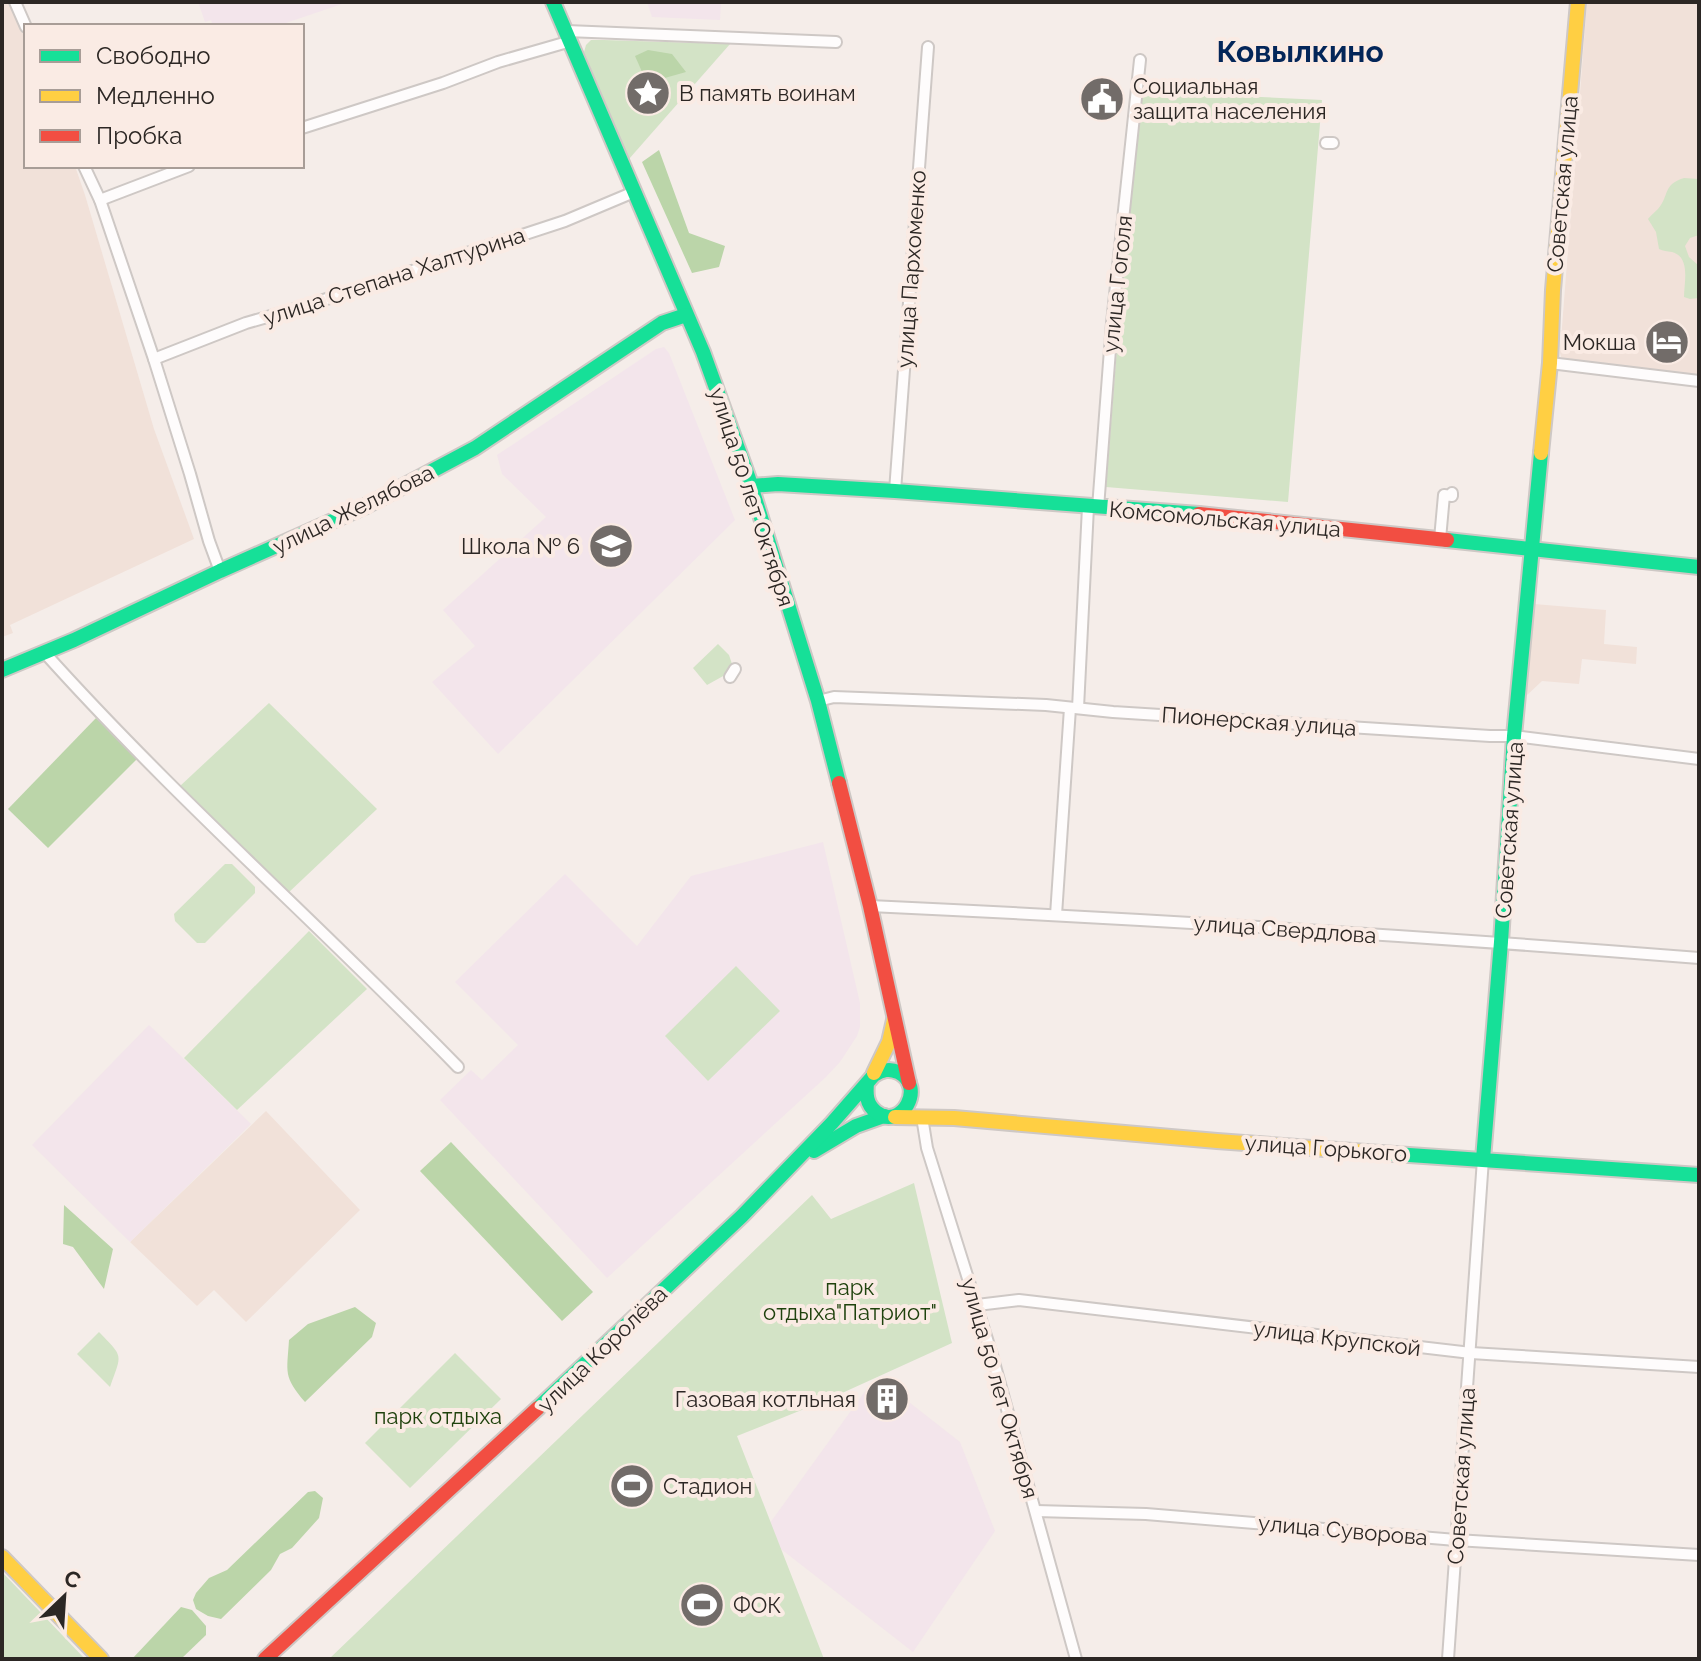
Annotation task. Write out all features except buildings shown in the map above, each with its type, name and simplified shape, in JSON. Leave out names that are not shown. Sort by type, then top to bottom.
[{"type":"main road","name":"улица 50 лет Октября","points":[[553,2],[703,352],[751,486],[818,701],[870,906],[910,1086]]},
{"type":"main road","name":"Советская улица","points":[[1483,1159],[1514,736],[1550,363],[1553,290],[1578,2]]},
{"type":"main road","name":"улица Желябова","points":[[2,670],[344,517],[411,483],[475,448],[662,323],[686,315]]},
{"type":"main road","name":"Комсомольская улица","points":[[751,486],[778,484],[895,491],[1199,514],[1699,567]]},
{"type":"main road","name":"улица 50 лет Октября","points":[[871,1078],[889,1042],[895,1012]]},
{"type":"main road","points":[[881,1070],[900,1073],[910,1086],[910,1103],[897,1115],[887,1116],[868,1106],[865,1095],[871,1078],[881,1070]]},
{"type":"main road","name":"улица Королёва","points":[[265,1659],[532,1416],[793,1165],[871,1078]]},
{"type":"main road","name":"улица Горького","points":[[910,1086],[916,1101],[924,1109],[954,1118]]},
{"type":"main road","name":"улица Горького","points":[[887,1116],[954,1118],[1217,1141],[1699,1175]]},
{"type":"main road","name":"улица Королёва","points":[[793,1165],[845,1131],[870,1119],[887,1116]]},
{"type":"main road","points":[[2,1557],[101,1659]]},
{"type":"street","points":[[15,2],[25,24]]},
{"type":"street","points":[[304,127],[443,83],[569,36],[836,42]]},
{"type":"street","name":"улица Пархоменко","points":[[895,491],[928,47]]},
{"type":"street","name":"улица Гоголя","points":[[1056,915],[1093,508],[1140,60]]},
{"type":"street","points":[[85,168],[100,200],[154,359],[220,571]]},
{"type":"street","points":[[100,200],[184,168]]},
{"type":"street","name":"улица Степана Халтурина","points":[[154,359],[246,323],[565,221],[634,192]]},
{"type":"street","points":[[1550,363],[1699,381]]},
{"type":"street","points":[[1440,539],[1444,495],[1452,496],[1452,493]]},
{"type":"street","points":[[44,652],[146,761],[458,1067]]},
{"type":"street","name":"Пионерская улица","points":[[818,701],[834,697],[1046,705],[1514,736],[1699,759]]},
{"type":"street","name":"улица Свердлова","points":[[870,906],[1501,942],[1699,958]]},
{"type":"street","name":"улица 50 лет Октября","points":[[922,1117],[927,1148],[977,1305],[1076,1659]]},
{"type":"street","name":"Советская улица","points":[[1448,1659],[1483,1159]]},
{"type":"street","name":"улица Крупской","points":[[977,1305],[1019,1300],[1471,1353],[1699,1367]]},
{"type":"street","name":"улица Суворова","points":[[1036,1511],[1146,1514],[1456,1540],[1699,1555]]},
{"type":"shaded area","points":[[2,2],[9,2],[24,36],[24,168],[76,168],[154,429],[194,539],[10,625],[13,633],[2,637]]},
{"type":"shaded area","points":[[198,2],[348,2],[283,24],[205,22]]},
{"type":"shaded area","points":[[647,2],[721,2],[720,20],[652,17]]},
{"type":"shaded area","points":[[1587,2],[1699,2],[1699,377],[1570,361],[1561,357]]},
{"type":"shaded area","name":"Школа № 6","points":[[664,347],[735,520],[498,754],[432,682],[475,646],[443,610],[546,517],[502,474],[497,455],[656,349]]},
{"type":"shaded area","points":[[1534,604],[1606,610],[1604,644],[1637,647],[1636,664],[1582,659],[1579,684],[1542,681],[1526,696]]},
{"type":"shaded area","points":[[823,842],[860,1003],[857,1036],[826,1077],[607,1278],[440,1100],[471,1070],[482,1080],[518,1045],[455,982],[565,874],[637,946],[691,876]]},
{"type":"shaded area","points":[[149,1025],[251,1124],[130,1242],[32,1145]]},
{"type":"shaded area","points":[[266,1111],[360,1210],[246,1322],[214,1290],[197,1306],[130,1242]]},
{"type":"shaded area","points":[[876,1381],[905,1399],[960,1442],[995,1531],[913,1652],[781,1549],[770,1523],[871,1383]]},
{"type":"green space","points":[[591,40],[730,44],[629,159],[584,52]]},
{"type":"green space","points":[[648,50],[672,54],[686,72],[647,83],[635,56]]},
{"type":"green space","points":[[1141,88],[1154,92],[1322,100],[1288,502],[1106,487]]},
{"type":"green space","points":[[659,150],[689,233],[725,246],[719,267],[692,273],[642,162]]},
{"type":"green space","points":[[1684,178],[1699,179],[1699,235],[1690,238],[1685,246],[1689,257],[1699,266],[1699,298],[1690,299],[1684,297],[1682,259],[1672,252],[1659,249],[1656,232],[1648,219],[1662,204],[1669,187]]},
{"type":"green space","points":[[718,644],[729,655],[734,670],[707,685],[693,668]]},
{"type":"green space","points":[[269,703],[377,809],[287,894],[179,787]]},
{"type":"green space","points":[[96,718],[137,759],[48,848],[8,809]]},
{"type":"green space","points":[[225,864],[232,864],[255,887],[255,893],[205,943],[197,943],[175,921],[174,914]]},
{"type":"green space","points":[[309,931],[367,989],[237,1110],[184,1058]]},
{"type":"green space","points":[[736,966],[780,1011],[708,1081],[665,1036]]},
{"type":"green space","points":[[451,1142],[593,1292],[562,1321],[420,1171]]},
{"type":"green space","name":"Стадион","points":[[914,1183],[952,1343],[829,1399],[737,1436],[824,1659],[329,1659],[812,1195],[831,1219]]},
{"type":"green space","points":[[64,1205],[113,1249],[104,1289],[73,1247],[63,1244]]},
{"type":"green space","points":[[355,1307],[376,1323],[372,1337],[305,1402],[288,1374],[289,1340],[308,1324]]},
{"type":"green space","points":[[99,1332],[118,1356],[110,1387],[77,1354]]},
{"type":"green space","name":"парк отдыха","points":[[455,1353],[501,1399],[410,1488],[365,1443]]},
{"type":"green space","points":[[315,1491],[323,1498],[319,1518],[292,1548],[280,1554],[271,1570],[221,1619],[196,1609],[193,1600],[209,1578],[227,1570],[308,1492]]},
{"type":"green space","points":[[2,1572],[85,1659],[2,1659]]},
{"type":"green space","points":[[181,1607],[192,1610],[206,1626],[206,1635],[181,1659],[132,1659]]},
{"type":"traffic: fast","points":[[553,2],[703,352],[749,479],[818,701],[839,783]]},
{"type":"traffic: fast","points":[[2,670],[366,506],[475,448],[662,323],[686,315]]},
{"type":"traffic: fast","points":[[1483,1159],[1514,736],[1541,453]]},
{"type":"traffic: fast","points":[[751,486],[778,484],[895,491],[1199,514]]},
{"type":"traffic: fast","points":[[1447,540],[1699,567]]},
{"type":"traffic: fast","points":[[538,1408],[742,1216],[874,1075],[892,1070],[906,1079],[910,1087],[907,1105],[902,1112],[885,1117],[870,1106],[867,1083]]},
{"type":"traffic: fast","points":[[814,1151],[856,1126],[884,1116]]},
{"type":"traffic: fast","points":[[1380,1153],[1699,1175]]},
{"type":"traffic: slow","points":[[1541,453],[1578,2]]},
{"type":"traffic: slow","points":[[874,1073],[889,1042],[894,1020]]},
{"type":"traffic: slow","points":[[895,1117],[954,1118],[1380,1153]]},
{"type":"traffic: slow","points":[[2,1557],[101,1659]]},
{"type":"traffic: jam","points":[[1199,514],[1447,540]]},
{"type":"traffic: jam","points":[[839,783],[909,1083]]},
{"type":"traffic: jam","points":[[265,1659],[538,1408]]},
{"type":"place","name":"В память воинам","points":[[648,93]]},
{"type":"place","name":"Социальная защита населения","points":[[1102,99]]},
{"type":"place","name":"Мокша","points":[[1667,342]]},
{"type":"place","name":"Школа № 6","points":[[611,546]]},
{"type":"place","name":"Газовая котльная","points":[[887,1399]]},
{"type":"place","name":"Стадион","points":[[632,1486]]},
{"type":"place","name":"ФОК","points":[[702,1605]]},
{"type":"district","name":"Ковылкино","points":[[1300,51]]},
{"type":"park label","name":"парк отдыха\"Патриот\"","points":[[850,1300]]}]
